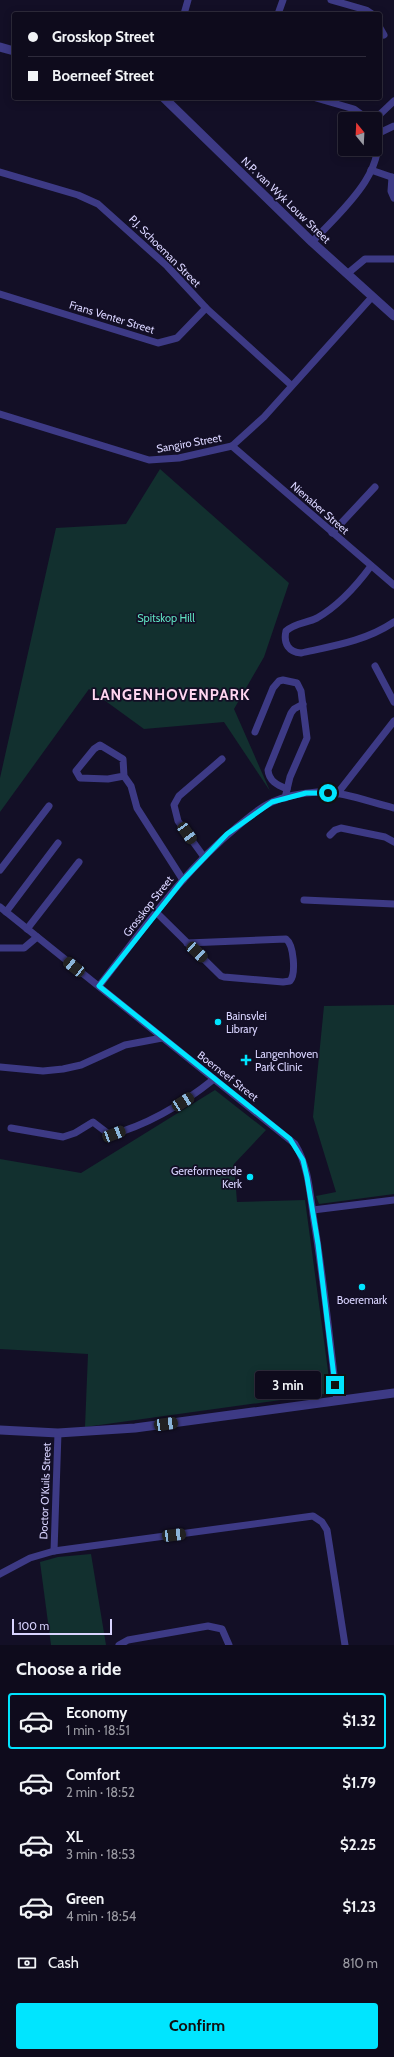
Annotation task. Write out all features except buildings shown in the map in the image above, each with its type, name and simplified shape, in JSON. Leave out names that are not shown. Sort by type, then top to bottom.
[{"type":"street","points":[[185,12],[188,0]]},
{"type":"street","points":[[279,12],[283,0]]},
{"type":"street","points":[[331,0],[369,12]]},
{"type":"street","points":[[382,32],[384,35]]},
{"type":"street","points":[[0,46],[12,50]]},
{"type":"street","name":"N.P. van Wyk Louw Street","points":[[166,100],[312,242],[394,316]]},
{"type":"street","points":[[323,100],[354,109],[358,112]]},
{"type":"street","points":[[382,112],[394,101]]},
{"type":"street","points":[[382,130],[394,127]]},
{"type":"street","points":[[312,242],[366,183],[376,156]]},
{"type":"street","points":[[371,170],[393,178],[391,191],[394,198]]},
{"type":"street","name":"P.J. Schoeman Street","points":[[0,172],[78,195],[98,204],[166,266],[206,308],[291,385]]},
{"type":"street","points":[[347,274],[365,259],[394,259]]},
{"type":"street","name":"Frans Venter Street","points":[[0,294],[158,343],[177,338],[206,308]]},
{"type":"street","name":"Sangiro Street","points":[[0,414],[149,460],[179,458],[232,446],[264,417],[291,385],[372,297]]},
{"type":"street","name":"Nienaber Street","points":[[232,446],[394,585]]},
{"type":"street","points":[[332,533],[375,487]]},
{"type":"street","points":[[371,566],[361,580],[330,608],[312,620],[289,628],[286,631],[286,642],[289,649],[293,652],[301,653],[353,642],[385,628],[394,622]]},
{"type":"street","points":[[375,666],[394,702]]},
{"type":"street","points":[[255,732],[273,688],[279,681],[286,680],[297,683],[300,688],[303,704],[307,738],[287,789],[285,798]]},
{"type":"street","points":[[287,789],[276,784],[271,779],[268,770],[291,713],[294,709],[303,704]]},
{"type":"street","points":[[337,794],[394,721]]},
{"type":"street","points":[[124,776],[108,779],[80,778],[76,771],[94,749],[102,746],[122,757],[124,762],[124,776],[131,786],[137,808],[183,880]]},
{"type":"street","points":[[204,857],[178,821],[174,805],[179,796],[222,759]]},
{"type":"street","name":"Grosskop Street","points":[[99,986],[183,880],[215,845],[246,820],[272,802],[317,792],[337,794],[394,808]]},
{"type":"street","points":[[0,870],[49,806]]},
{"type":"street","points":[[330,835],[335,830],[341,828],[385,837],[394,842]]},
{"type":"street","points":[[3,909],[58,843]]},
{"type":"street","points":[[27,929],[79,862]]},
{"type":"street","points":[[304,900],[394,904]]},
{"type":"street","name":"Boerneef Street","points":[[3,909],[295,1144],[303,1160],[313,1210],[337,1401]]},
{"type":"street","points":[[156,913],[187,943],[224,977],[283,982],[292,979],[292,949],[290,942],[286,939],[187,943]]},
{"type":"street","points":[[0,948],[24,948],[38,937]]},
{"type":"street","points":[[0,1066],[43,1071],[63,1069],[81,1065],[125,1045],[162,1038]]},
{"type":"street","points":[[11,1128],[66,1137],[93,1122],[110,1135],[171,1109],[195,1094],[214,1079]]},
{"type":"street","points":[[313,1210],[394,1200]]},
{"type":"street","points":[[0,1430],[58,1433],[135,1428],[394,1393]]},
{"type":"street","name":"Doctor O'Kuils Street","points":[[54,1550],[58,1433]]},
{"type":"street","points":[[0,1574],[30,1558],[54,1550],[313,1516],[322,1522],[327,1530],[345,1645]]},
{"type":"street","points":[[119,1645],[128,1640],[208,1626],[222,1629],[228,1645]]},
{"type":"green space","name":"Spitskop Hill","points":[[160,469],[289,583],[264,657],[234,709],[270,791],[224,722],[144,729],[89,689],[0,812],[0,778],[56,528],[126,524]]},
{"type":"green space","points":[[394,1005],[394,1194],[319,1204],[316,1196],[336,1192],[313,1117],[324,1006]]},
{"type":"green space","points":[[215,1090],[266,1130],[234,1164],[237,1202],[305,1200],[331,1393],[85,1427],[88,1354],[0,1349],[0,1159],[81,1173]]},
{"type":"green space","points":[[91,1554],[106,1645],[51,1645],[40,1562],[58,1557]]},
{"type":"place","name":"Bainsvlei Library","points":[[218,1022]]},
{"type":"place","name":"Langenhoven Park Clinic","points":[[246,1060]]},
{"type":"place","name":"Gereformeerde Kerk","points":[[250,1177]]},
{"type":"place","name":"Boeremark","points":[[362,1287]]},
{"type":"district","name":"LANGENHOVENPARK","points":[[171,695]]},
{"type":"route","points":[[328,793],[306,793],[272,802],[260,809],[227,834],[183,880],[99,986],[295,1144],[303,1160],[307,1177],[318,1244],[335,1385]]}]
